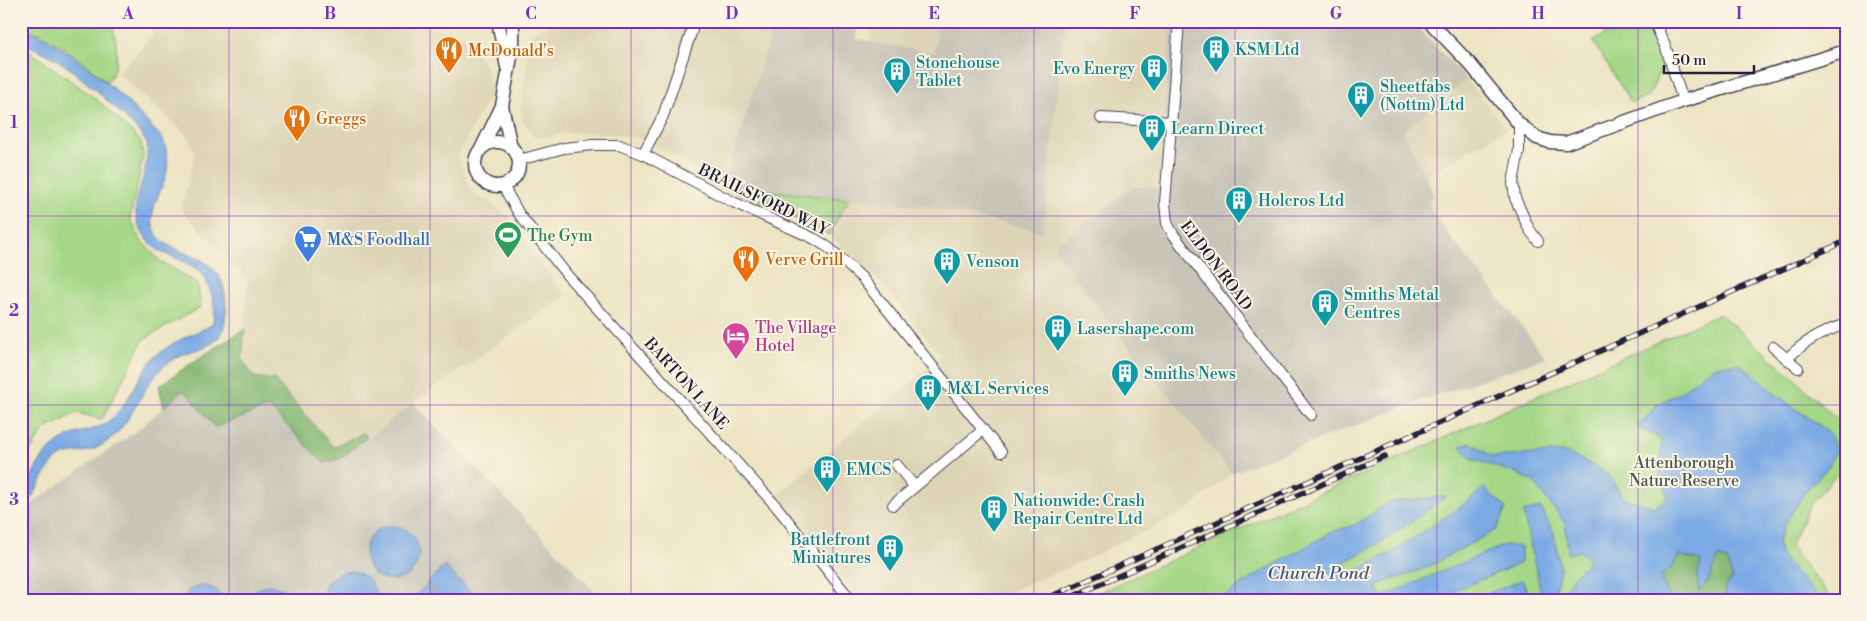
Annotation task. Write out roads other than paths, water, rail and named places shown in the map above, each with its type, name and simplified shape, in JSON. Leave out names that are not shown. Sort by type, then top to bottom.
[{"type":"street","points":[[498,21],[502,49],[508,69]]},
{"type":"street","points":[[502,106],[511,147],[519,160],[518,173],[512,181],[503,186],[492,186],[485,183],[476,173],[476,158],[502,106],[513,46],[513,21]]},
{"type":"street","name":"ELDON ROAD","points":[[1179,21],[1165,203],[1167,223],[1173,234],[1312,415]]},
{"type":"street","points":[[1429,21],[1470,64],[1518,124],[1538,138],[1550,142],[1566,142],[1682,101],[1846,51]]},
{"type":"street","points":[[1654,21],[1666,48],[1682,101]]},
{"type":"street","points":[[643,154],[663,116],[692,30]]},
{"type":"street","points":[[1101,118],[1172,122]]},
{"type":"street","points":[[1518,124],[1519,150],[1513,183],[1515,198],[1529,229],[1538,242]]},
{"type":"street","points":[[1519,150],[1538,138]]},
{"type":"street","points":[[482,147],[490,143],[502,143],[511,147]]},
{"type":"street","name":"BRAILSFORD WAY","points":[[519,160],[564,148],[593,144],[619,145],[643,154],[733,202],[798,230],[830,248],[862,278],[1001,452]]},
{"type":"street","name":"BARTON LANE","points":[[503,186],[519,214],[567,275],[776,506],[851,600]]},
{"type":"street","points":[[1787,359],[1811,339],[1846,324]]},
{"type":"street","points":[[1773,347],[1798,368]]},
{"type":"street","points":[[893,504],[983,430]]},
{"type":"street","points":[[896,466],[914,486]]},
{"type":"water","points":[[21,26],[61,48],[98,75],[132,106],[163,139],[168,165],[154,207],[153,223],[155,231],[160,239],[168,245],[198,258],[216,272],[224,288],[226,308],[225,322],[221,334],[213,343],[178,356],[165,366],[155,375],[125,424],[118,432],[107,442],[94,449],[68,454],[57,459],[47,470],[32,497],[21,507],[21,492],[44,455],[62,440],[105,424],[116,415],[153,359],[174,343],[212,325],[214,303],[207,283],[200,272],[193,266],[155,248],[142,232],[138,222],[136,203],[146,166],[147,144],[143,137],[70,68],[47,54],[21,42]]},
{"type":"water","points":[[1740,364],[1778,396],[1830,433],[1836,451],[1828,467],[1804,493],[1785,524],[1778,543],[1780,554],[1821,600],[1728,600],[1724,588],[1732,579],[1728,561],[1718,557],[1708,582],[1699,591],[1697,577],[1701,561],[1679,555],[1673,566],[1660,577],[1671,600],[1559,600],[1573,577],[1590,560],[1579,551],[1568,554],[1565,523],[1533,481],[1513,472],[1472,459],[1460,446],[1471,443],[1493,457],[1563,452],[1579,458],[1609,475],[1623,498],[1655,507],[1668,497],[1660,474],[1661,439],[1638,427],[1656,405],[1683,391],[1703,374],[1717,366]]},
{"type":"water","name":"Church Pond","points":[[1484,488],[1506,508],[1496,530],[1426,568],[1385,582],[1377,587],[1381,597],[1505,545],[1521,547],[1521,563],[1432,600],[1219,600],[1260,573],[1334,531],[1355,525],[1390,502],[1446,496],[1397,532],[1343,562],[1348,575],[1393,552],[1463,505]]},
{"type":"water","points":[[1541,508],[1554,534],[1560,566],[1556,590],[1548,600],[1544,600],[1540,588],[1523,512]]},
{"type":"water","points":[[392,526],[402,528],[411,534],[417,543],[419,553],[417,563],[411,572],[402,578],[392,580],[382,578],[373,572],[367,563],[365,553],[367,543],[373,534],[382,528]]},
{"type":"water","points":[[444,566],[479,600],[442,600],[426,584]]},
{"type":"water","points":[[351,571],[361,574],[369,580],[376,594],[376,600],[323,600],[327,583],[334,576]]},
{"type":"water","points":[[1522,580],[1528,592],[1526,600],[1472,600]]},
{"type":"water","points":[[202,585],[215,589],[223,600],[183,600],[189,590]]},
{"type":"water","points":[[269,585],[282,589],[289,600],[250,600],[256,590]]},
{"type":"water","points":[[425,586],[439,600],[412,600]]},
{"type":"railway","points":[[1043,600],[1846,241]]},
{"type":"railway","points":[[1065,600],[1385,456]]},
{"type":"place","name":"KSM Ltd","points":[[1216,73]]},
{"type":"place","name":"McDonald's","points":[[449,74]]},
{"type":"place","name":"Evo Energy","points":[[1154,92]]},
{"type":"place","name":"Stonehouse Tablet","points":[[897,95]]},
{"type":"place","name":"Sheetfabs (Nottm) Ltd","points":[[1361,119]]},
{"type":"place","name":"Greggs","points":[[297,142]]},
{"type":"place","name":"Learn Direct","points":[[1152,152]]},
{"type":"place","name":"Holcros Ltd","points":[[1239,224]]},
{"type":"place","name":"The Gym","points":[[508,259]]},
{"type":"place","name":"M&S Foodhall","points":[[308,263]]},
{"type":"place","name":"Verve Grill","points":[[746,283]]},
{"type":"place","name":"Venson","points":[[947,285]]},
{"type":"place","name":"Smiths Metal Centres","points":[[1325,327]]},
{"type":"place","name":"Lasershape.com","points":[[1058,352]]},
{"type":"place","name":"The Village Hotel","points":[[736,360]]},
{"type":"place","name":"Smiths News","points":[[1125,397]]},
{"type":"place","name":"M&L Services","points":[[928,412]]},
{"type":"place","name":"EMCS","points":[[827,493]]},
{"type":"place","name":"Nationwide: Crash Repair Centre Ltd","points":[[994,533]]},
{"type":"place","name":"Battlefront Miniatures","points":[[890,572]]},
{"type":"park label","name":"Attenborough Nature Reserve","points":[[1684,471]]}]
